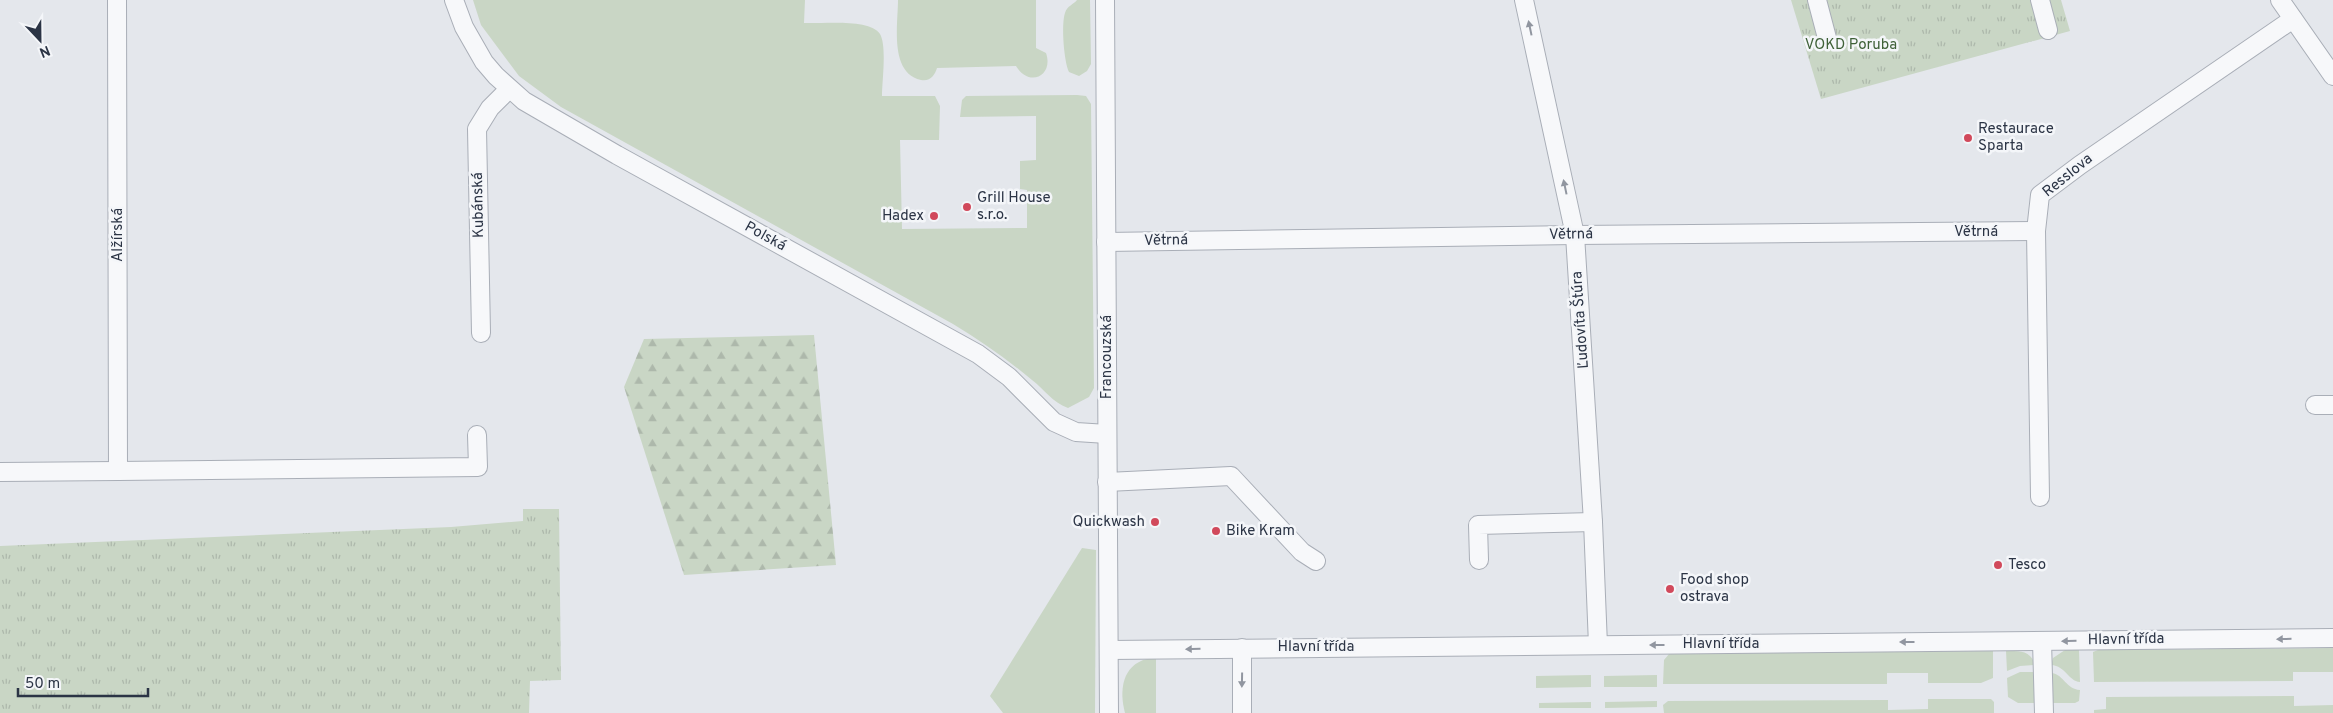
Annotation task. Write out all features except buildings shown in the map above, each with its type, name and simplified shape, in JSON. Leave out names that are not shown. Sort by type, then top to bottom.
[{"type":"street","name":"Alžírská","points":[[117,0],[118,471]]},
{"type":"street","name":"Polská","points":[[454,0],[474,46],[496,76],[509,89],[555,121],[972,350],[1009,377],[1054,422],[1064,428],[1076,432],[1107,434]]},
{"type":"street","name":"Francouzská","points":[[1106,0],[1109,713]]},
{"type":"street","name":"Ľudovíta Štúra","points":[[1524,0],[1576,235],[1594,522],[1598,645]]},
{"type":"street","points":[[1817,0],[1827,38]]},
{"type":"street","points":[[2040,0],[2048,30]]},
{"type":"street","points":[[2280,0],[2333,76]]},
{"type":"street","name":"Resslova","points":[[2040,497],[2036,231],[2040,194],[2080,164],[2293,19]]},
{"type":"street","name":"Kubánská","points":[[481,334],[477,129],[490,108],[509,89]]},
{"type":"street","name":"Větrná","points":[[1106,242],[2036,231]]},
{"type":"street","points":[[2315,404],[2333,406]]},
{"type":"street","points":[[0,472],[478,467],[477,435]]},
{"type":"street","points":[[1107,482],[1231,476],[1302,552],[1316,561]]},
{"type":"street","points":[[1479,560],[1478,525],[1594,522]]},
{"type":"street","name":"Hlavní třída","points":[[1109,650],[2333,638]]},
{"type":"street","points":[[2042,641],[2044,713]]},
{"type":"street","points":[[1242,648],[1242,713]]},
{"type":"green space","points":[[473,0],[805,0],[804,23],[856,24],[875,29],[880,34],[883,47],[882,96],[935,96],[940,106],[939,140],[900,140],[902,229],[1027,228],[1027,190],[1020,189],[1020,161],[1036,160],[1036,116],[960,117],[962,100],[966,96],[1086,96],[1091,104],[1094,388],[1089,397],[1068,408],[1062,405],[1003,358],[953,324],[561,107],[519,76],[481,25]]},
{"type":"green space","points":[[898,0],[1036,0],[1036,48],[1046,53],[1047,68],[1039,76],[1033,78],[1021,73],[1016,66],[937,68],[932,77],[927,80],[911,76],[904,68],[900,58],[897,34]]},
{"type":"green space","points":[[1077,0],[1090,0],[1091,64],[1087,71],[1079,76],[1069,72],[1067,67],[1063,34],[1066,11]]},
{"type":"green space","name":"VOKD Poruba","points":[[1791,0],[2061,0],[2070,31],[1821,99]]},
{"type":"green space","points":[[814,335],[836,565],[684,575],[624,387],[644,339]]},
{"type":"green space","points":[[523,509],[559,509],[561,680],[530,681],[529,713],[0,713],[0,546],[451,527],[523,521]]},
{"type":"green space","points":[[1082,548],[1096,550],[1095,713],[1003,713],[990,696]]},
{"type":"green space","points":[[2333,648],[2333,672],[2293,672],[2293,681],[2094,682],[2093,652],[2098,650]]},
{"type":"green space","points":[[2065,650],[2079,650],[2080,682],[2073,679],[2060,668],[2051,665],[2053,658]]},
{"type":"green space","points":[[1993,651],[1993,678],[1981,683],[1928,683],[1928,673],[1887,673],[1887,684],[1663,684],[1664,660],[1669,654]]},
{"type":"green space","points":[[2006,651],[2024,652],[2031,656],[2035,665],[2020,666],[2007,671]]},
{"type":"green space","points":[[1147,659],[1156,659],[1156,713],[1125,713],[1122,696],[1124,680],[1132,667]]},
{"type":"green space","points":[[2020,672],[2035,672],[2035,703],[2018,703],[2008,697],[2007,678]]},
{"type":"green space","points":[[2052,673],[2059,676],[2071,687],[2080,690],[2079,701],[2075,703],[2052,703]]},
{"type":"green space","points":[[1591,675],[1591,687],[1536,688],[1536,676]]},
{"type":"green space","points":[[1657,675],[1657,687],[1604,687],[1604,676]]},
{"type":"green space","points":[[2294,696],[2294,706],[2333,705],[2333,713],[2094,713],[2094,710],[2106,709],[2106,697]]},
{"type":"green space","points":[[1928,699],[1991,699],[1994,702],[1994,713],[1664,713],[1663,705],[1668,701],[1888,700],[1888,710],[1928,709]]},
{"type":"green space","points":[[1657,701],[1657,707],[1605,708],[1605,702]]},
{"type":"green space","points":[[1591,702],[1591,708],[1539,708],[1539,703]]},
{"type":"place","name":"Restaurace Sparta","points":[[1968,138]]},
{"type":"place","name":"Grill House s.r.o.","points":[[967,207]]},
{"type":"place","name":"Hadex","points":[[934,216]]},
{"type":"place","name":"Quickwash","points":[[1155,522]]},
{"type":"place","name":"Bike Kram","points":[[1216,531]]},
{"type":"place","name":"Tesco","points":[[1998,565]]},
{"type":"place","name":"Food shop ostrava","points":[[1670,589]]}]
